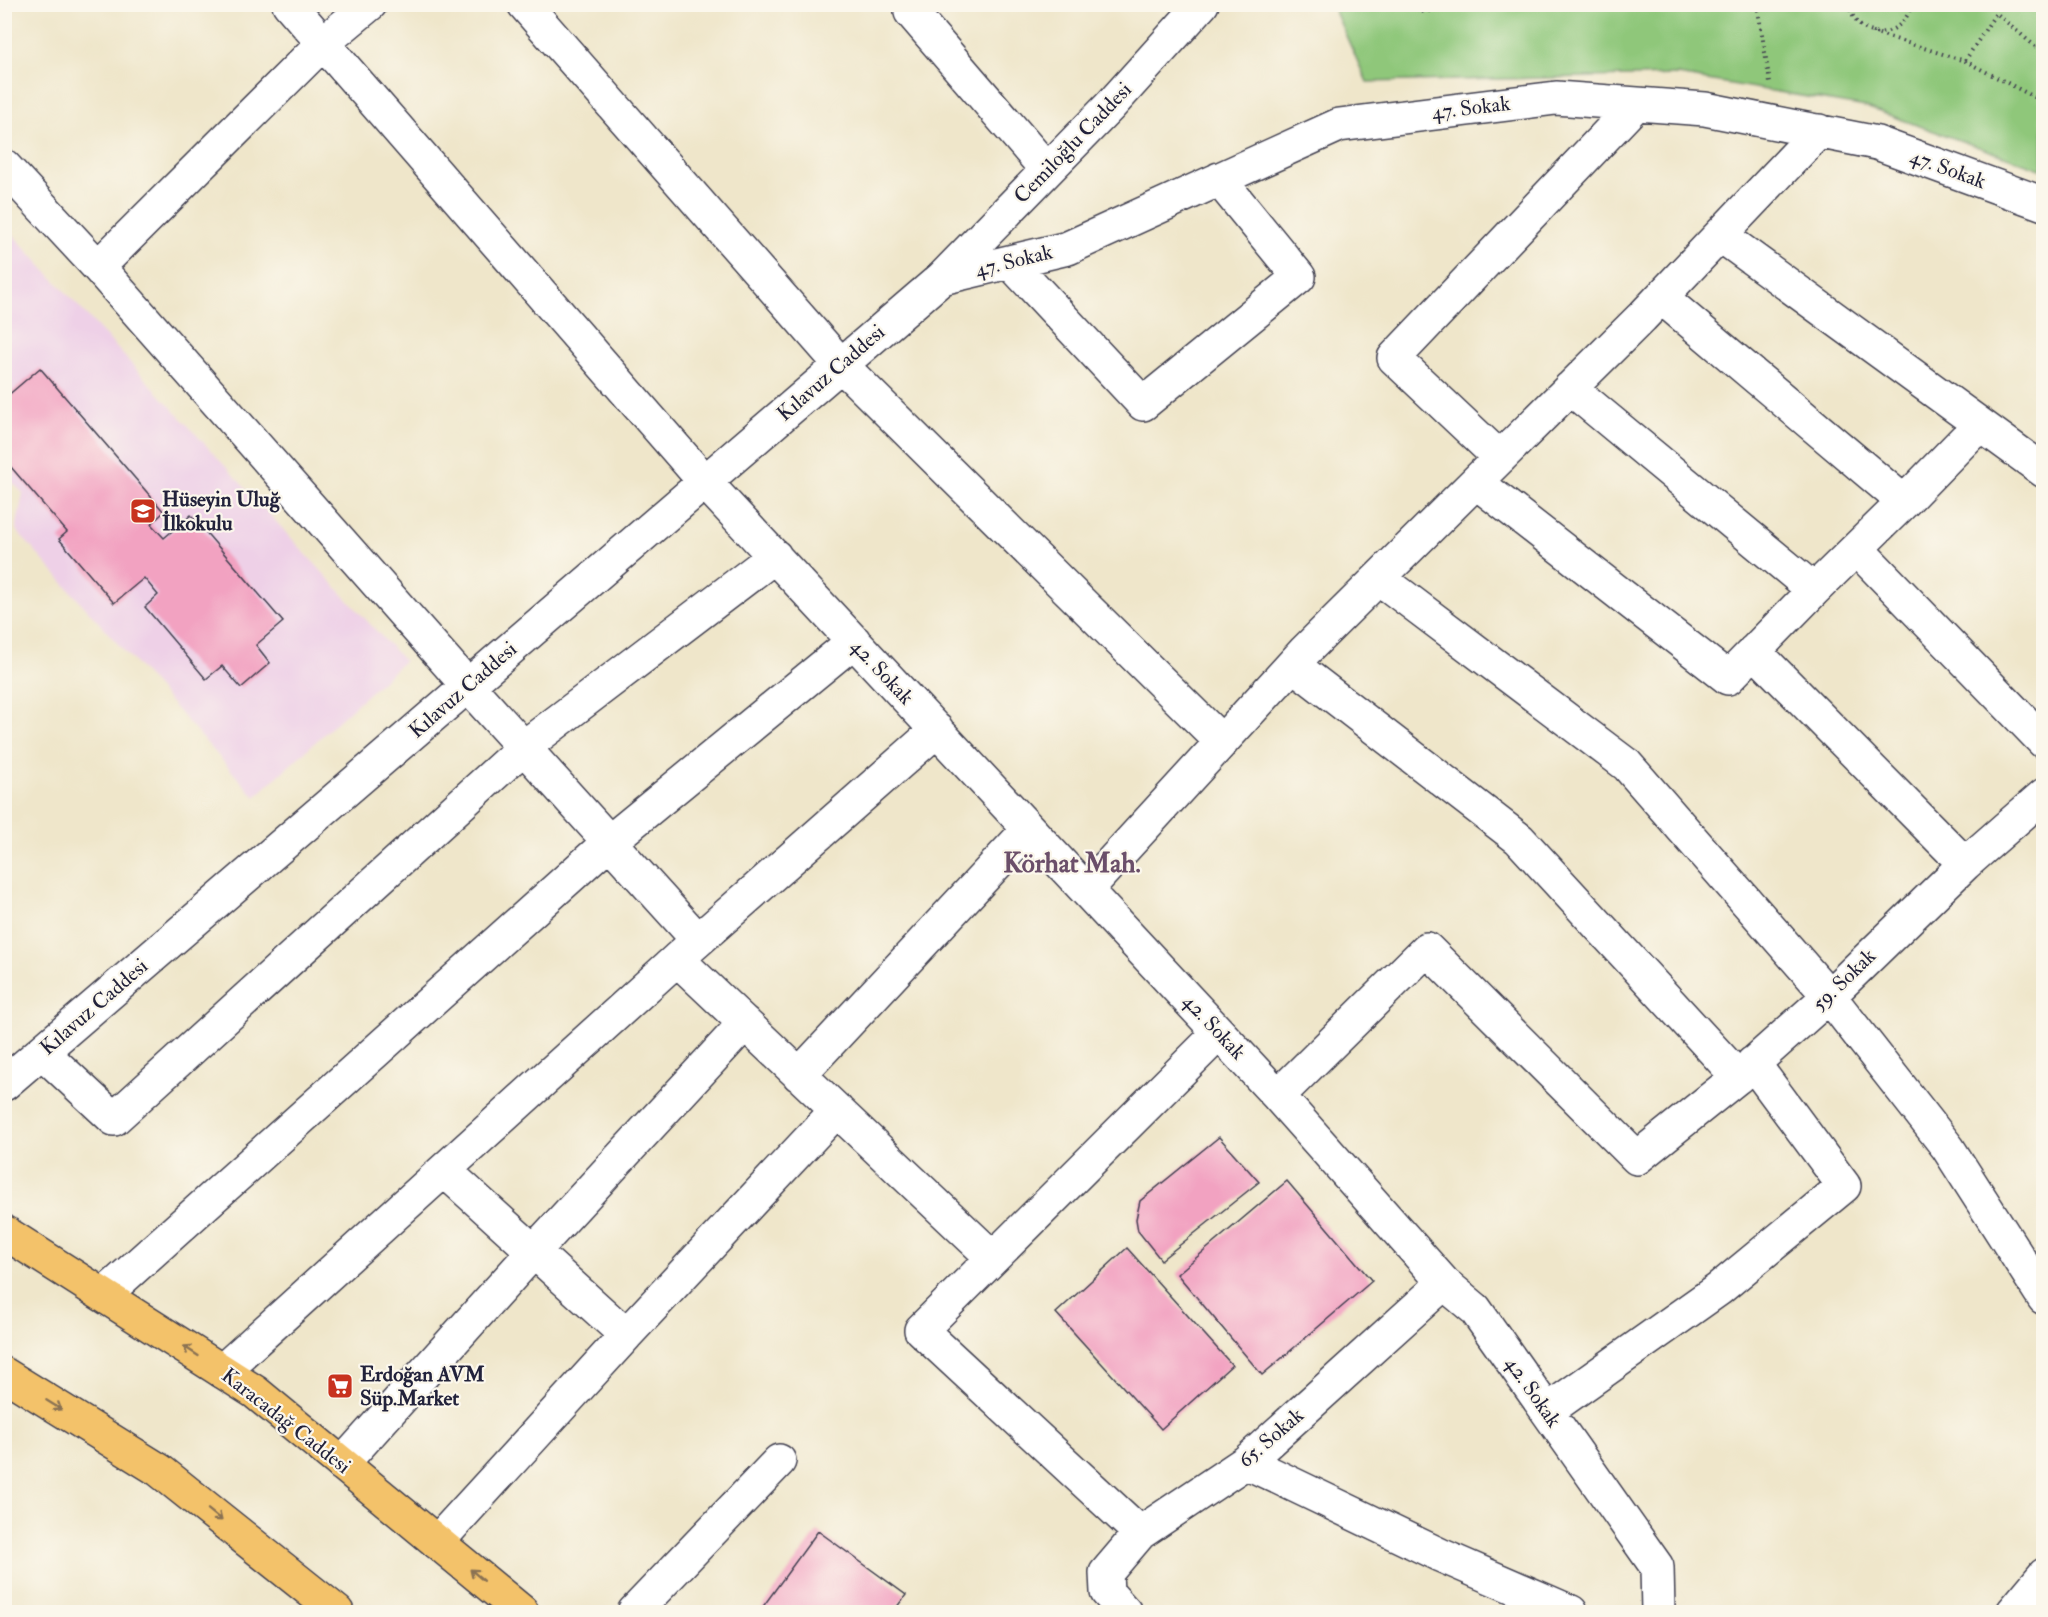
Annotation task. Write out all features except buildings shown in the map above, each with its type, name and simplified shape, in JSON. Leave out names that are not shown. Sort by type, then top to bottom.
[{"type":"highway","name":"Karacadağ Caddesi","points":[[4,1232],[255,1392],[522,1612]]},
{"type":"highway","points":[[4,1374],[159,1470],[337,1612]]},
{"type":"street","name":"42. Sokak","points":[[289,4],[705,482],[1220,1033],[1444,1282],[1475,1309],[1657,1567],[1658,1612]]},
{"type":"street","points":[[98,267],[323,43],[370,4]]},
{"type":"street","points":[[524,4],[841,365],[1222,742]]},
{"type":"street","name":"Cemiloğlu Caddesi","points":[[932,287],[1110,106],[1202,4]]},
{"type":"street","points":[[912,7],[1047,170]]},
{"type":"street","name":"47. Sokak","points":[[932,287],[1010,262],[1068,248],[1339,125],[1556,98],[1705,109],[1877,143],[2043,204]]},
{"type":"street","points":[[1500,459],[1394,358],[1636,104]]},
{"type":"street","points":[[1086,890],[1293,665],[1661,297],[1819,131]]},
{"type":"street","points":[[4,166],[98,267],[609,842],[745,1023],[993,1258]]},
{"type":"street","points":[[1010,262],[1143,404],[1299,277],[1219,179]]},
{"type":"street","points":[[1720,236],[2043,471]]},
{"type":"street","name":"Kılavuz Caddesi","points":[[4,1084],[932,287]]},
{"type":"street","points":[[1661,297],[1904,502]]},
{"type":"street","points":[[1570,388],[1815,590]]},
{"type":"street","points":[[1476,482],[1728,678],[1980,425]]},
{"type":"street","points":[[1857,549],[2043,742]]},
{"type":"street","points":[[42,1052],[114,1119],[524,747],[775,556]]},
{"type":"street","points":[[1379,578],[1627,765],[1829,996],[1948,1148],[2043,1298]]},
{"type":"street","points":[[104,1295],[609,842],[854,641]]},
{"type":"street","points":[[1754,651],[1965,864]]},
{"type":"street","points":[[1293,665],[1519,839],[1746,1070],[1844,1186],[1719,1289],[1547,1411]]},
{"type":"street","points":[[222,1371],[688,950],[937,730]]},
{"type":"street","name":"59. Sokak","points":[[1278,1096],[1427,949],[1637,1158],[1746,1070],[1829,996],[1965,864],[2043,795]]},
{"type":"street","points":[[799,1075],[1029,829]]},
{"type":"street","points":[[342,1464],[534,1251],[745,1023]]},
{"type":"street","points":[[1140,1533],[921,1330],[1220,1033]]},
{"type":"street","points":[[437,1542],[626,1335],[837,1110]]},
{"type":"street","points":[[444,1170],[626,1335]]},
{"type":"street","name":"65. Sokak","points":[[1116,1602],[1106,1573],[1140,1533],[1246,1462],[1444,1282]]},
{"type":"street","points":[[634,1612],[779,1461]]},
{"type":"street","points":[[1246,1462],[1440,1555],[1571,1612]]},
{"type":"street","points":[[2013,1612],[2043,1575]]},
{"type":"path","points":[[1406,4],[1424,12],[1461,4]]},
{"type":"path","points":[[1757,4],[1777,123]]},
{"type":"path","points":[[1849,4],[1850,12],[1856,22],[1873,32],[1965,61],[2043,102]]},
{"type":"path","points":[[1873,32],[1884,33],[1895,30],[1909,15],[1912,4]]},
{"type":"path","points":[[1965,61],[1996,13],[2043,54]]},
{"type":"shaded area","name":"Hüseyin Uluğ İlkokulu","points":[[4,225],[404,661],[255,797],[16,530],[23,493],[4,474]]},
{"type":"green space","points":[[1332,5],[2043,5],[2043,170],[1866,107],[1678,75],[1367,82]]},
{"type":"place","name":"Hüseyin Uluğ İlkokulu","points":[[143,511]]},
{"type":"place","name":"Erdoğan AVM Süp.Market","points":[[340,1386]]},
{"type":"district","name":"Körhat Mah.","points":[[1072,863]]}]
